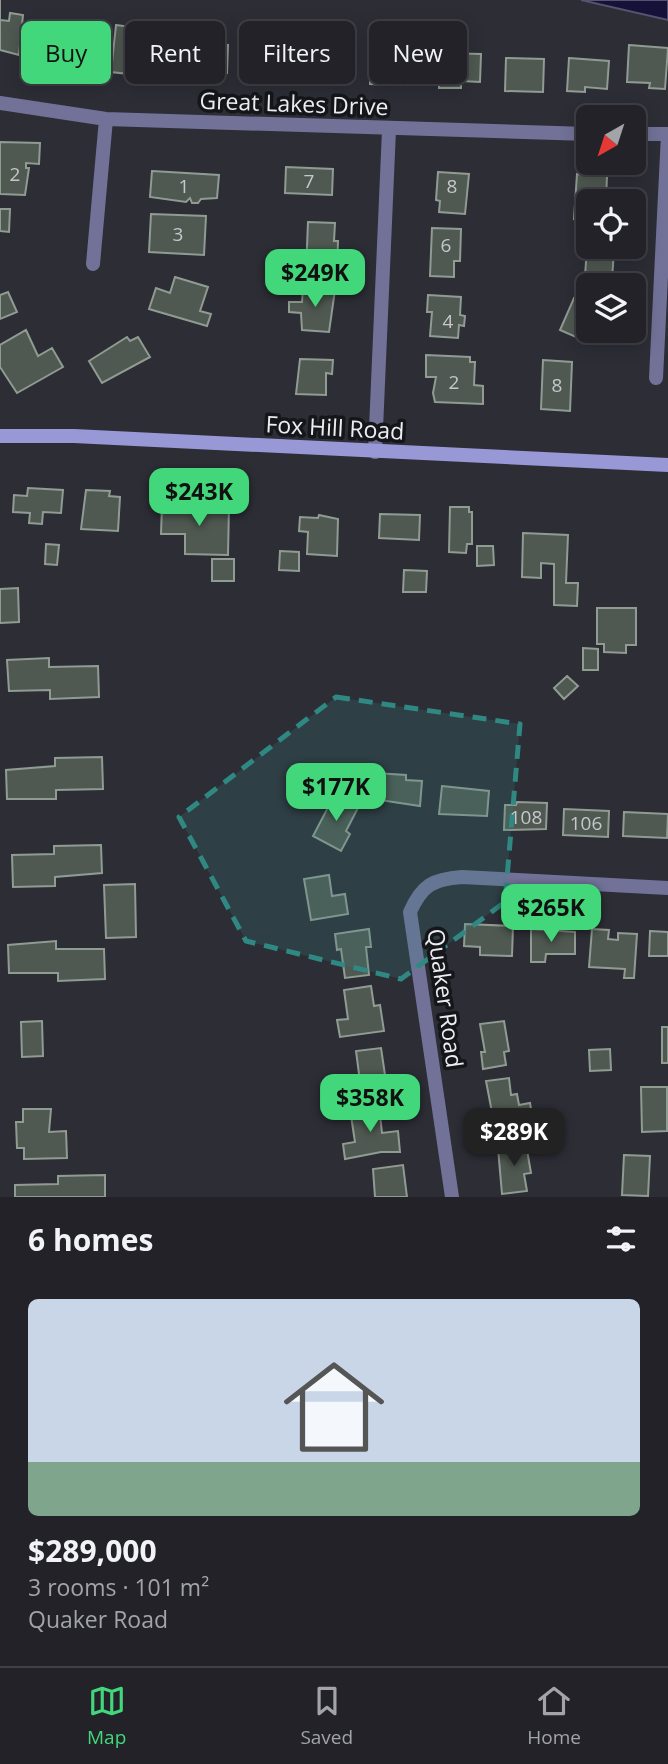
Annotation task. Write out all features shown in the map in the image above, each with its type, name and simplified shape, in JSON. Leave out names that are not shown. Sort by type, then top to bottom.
[{"type":"main road","name":"Fox Hill Road","points":[[0,436],[74,436],[668,465]]},
{"type":"street","name":"Great Lakes Drive","points":[[0,103],[106,119],[389,130],[576,134]]},
{"type":"street","points":[[93,264],[106,119]]},
{"type":"street","points":[[375,452],[389,130]]},
{"type":"street","points":[[646,134],[668,134],[656,378]]},
{"type":"street","name":"Quaker Road","points":[[452,1197],[410,912],[417,896],[426,884],[443,878],[462,877],[668,888]]},
{"type":"highlighted area","points":[[336,697],[520,724],[505,902],[401,979],[246,941],[179,817]]},
{"type":"shaded area","points":[[581,0],[668,0],[668,20]]},
{"type":"building","points":[[10,13],[23,15],[19,55],[0,50],[0,20],[9,21]]},
{"type":"building","points":[[116,25],[125,26],[125,74],[111,72]]},
{"type":"building","points":[[225,45],[228,45],[225,73]]},
{"type":"building","points":[[629,45],[668,48],[665,89],[649,88],[650,83],[627,82]]},
{"type":"building","points":[[467,54],[481,54],[480,82],[467,81]]},
{"type":"building","points":[[506,58],[544,59],[543,92],[505,91]]},
{"type":"building","points":[[569,58],[609,61],[607,89],[585,87],[585,92],[567,91]]},
{"type":"building","points":[[439,84],[461,84],[461,88],[439,88]]},
{"type":"building","points":[[0,142],[40,143],[39,164],[26,163],[26,168],[29,168],[25,195],[0,194]]},
{"type":"building","points":[[286,167],[333,169],[332,195],[285,193]]},
{"type":"building","points":[[152,171],[219,175],[217,198],[201,199],[198,203],[192,203],[190,198],[186,202],[150,197]]},
{"type":"building","points":[[438,172],[469,174],[465,214],[439,212],[440,201],[436,200]]},
{"type":"building","points":[[577,175],[607,176],[606,189],[576,189]]},
{"type":"building","points":[[0,209],[10,209],[9,232],[0,231]]},
{"type":"building","points":[[151,214],[206,216],[204,255],[149,252]]},
{"type":"building","points":[[308,222],[335,223],[334,241],[338,241],[337,273],[306,271]]},
{"type":"building","points":[[432,228],[461,229],[460,261],[454,261],[454,277],[430,276]]},
{"type":"building","points":[[586,259],[613,259],[612,273],[585,273]]},
{"type":"building","points":[[175,277],[208,287],[200,311],[211,314],[207,326],[149,309],[156,288],[170,293]]},
{"type":"building","points":[[303,288],[335,290],[329,332],[302,330],[301,313],[289,312],[289,302],[302,302]]},
{"type":"building","points":[[8,292],[17,312],[0,319],[0,295]]},
{"type":"building","points":[[428,295],[461,297],[460,315],[465,316],[464,326],[459,325],[458,338],[430,336],[432,312],[427,312]]},
{"type":"building","points":[[574,298],[576,299],[576,337],[560,330]]},
{"type":"building","points":[[26,330],[38,356],[52,348],[63,367],[17,393],[0,367],[0,345]]},
{"type":"building","points":[[127,337],[130,341],[138,337],[150,357],[102,383],[89,361]]},
{"type":"building","points":[[426,355],[470,357],[470,362],[475,362],[474,385],[483,386],[483,404],[435,402],[433,393],[436,377],[426,377]]},
{"type":"building","points":[[300,359],[333,360],[332,374],[326,373],[326,395],[296,394]]},
{"type":"building","points":[[543,360],[572,362],[570,411],[541,409]]},
{"type":"building","points":[[28,488],[63,490],[61,513],[43,512],[42,524],[29,523],[30,513],[13,512],[14,495],[27,496]]},
{"type":"building","points":[[86,490],[110,491],[109,496],[120,497],[118,531],[81,529]]},
{"type":"building","points":[[162,505],[229,506],[228,555],[185,554],[185,534],[161,534]]},
{"type":"building","points":[[450,507],[469,507],[469,512],[472,512],[472,544],[467,544],[466,553],[449,552]]},
{"type":"building","points":[[380,514],[420,515],[419,540],[379,538]]},
{"type":"building","points":[[319,515],[338,519],[337,556],[307,554],[308,532],[299,531],[300,517],[318,518]]},
{"type":"building","points":[[523,533],[568,535],[566,583],[578,583],[577,606],[554,605],[554,564],[541,563],[541,578],[522,577]]},
{"type":"building","points":[[46,544],[59,545],[57,565],[45,564]]},
{"type":"building","points":[[477,546],[493,546],[494,565],[477,566]]},
{"type":"building","points":[[280,551],[299,552],[299,571],[279,570]]},
{"type":"building","points":[[212,559],[234,559],[234,581],[212,581]]},
{"type":"building","points":[[404,570],[427,571],[426,592],[403,592]]},
{"type":"building","points":[[18,588],[19,622],[0,623],[0,589]]},
{"type":"building","points":[[597,608],[636,608],[636,645],[626,645],[626,653],[604,652],[604,644],[597,644]]},
{"type":"building","points":[[583,648],[598,649],[598,670],[583,670]]},
{"type":"building","points":[[49,658],[49,667],[98,666],[99,697],[50,699],[50,690],[9,691],[7,660]]},
{"type":"building","points":[[567,676],[578,686],[564,699],[554,688]]},
{"type":"building","points":[[102,757],[103,789],[56,790],[56,799],[7,799],[6,770],[55,766],[55,758]]},
{"type":"building","points":[[375,773],[406,775],[406,780],[422,781],[420,806],[373,799]]},
{"type":"building","points":[[442,786],[489,791],[487,816],[439,814]]},
{"type":"building","points":[[335,794],[359,806],[346,831],[350,834],[341,851],[313,836]]},
{"type":"building","points":[[517,802],[547,803],[546,829],[504,830],[505,805],[516,805]]},
{"type":"building","points":[[564,809],[609,811],[608,837],[563,835]]},
{"type":"building","points":[[624,812],[668,814],[667,838],[623,836]]},
{"type":"building","points":[[101,845],[102,873],[55,877],[55,886],[13,887],[12,855],[54,854],[54,846]]},
{"type":"building","points":[[329,875],[332,896],[345,894],[348,914],[311,920],[304,879]]},
{"type":"building","points":[[135,884],[136,937],[106,938],[104,885]]},
{"type":"building","points":[[465,924],[513,926],[512,956],[480,955],[480,947],[464,946]]},
{"type":"building","points":[[369,929],[371,947],[366,947],[369,975],[345,978],[341,949],[337,950],[335,934]]},
{"type":"building","points":[[531,929],[575,932],[575,954],[546,954],[545,962],[531,962]]},
{"type":"building","points":[[592,929],[609,930],[608,939],[618,940],[618,933],[637,934],[634,978],[624,978],[625,969],[589,967]]},
{"type":"building","points":[[650,931],[668,932],[668,956],[649,956]]},
{"type":"building","points":[[56,941],[56,949],[104,949],[105,979],[58,981],[58,973],[9,973],[8,945]]},
{"type":"building","points":[[371,986],[374,1006],[380,1005],[384,1031],[340,1037],[337,1020],[348,1019],[344,990]]},
{"type":"building","points":[[42,1021],[43,1056],[22,1057],[21,1022]]},
{"type":"building","points":[[504,1021],[509,1051],[504,1052],[506,1065],[483,1069],[481,1052],[485,1052],[480,1024]]},
{"type":"building","points":[[662,1027],[668,1027],[668,1063],[662,1063]]},
{"type":"building","points":[[381,1048],[385,1075],[390,1075],[392,1093],[362,1097],[356,1051]]},
{"type":"building","points":[[610,1049],[611,1070],[590,1071],[589,1050]]},
{"type":"building","points":[[509,1078],[511,1095],[517,1094],[519,1105],[530,1103],[532,1115],[520,1117],[521,1124],[495,1128],[486,1081]]},
{"type":"building","points":[[641,1087],[667,1087],[667,1131],[642,1132]]},
{"type":"building","points":[[379,1105],[382,1133],[398,1131],[400,1152],[381,1152],[345,1159],[343,1144],[355,1142],[350,1109]]},
{"type":"building","points":[[23,1109],[51,1109],[49,1132],[66,1131],[67,1158],[24,1159],[24,1148],[17,1148],[16,1122],[23,1122]]},
{"type":"building","points":[[526,1144],[531,1173],[524,1174],[527,1191],[502,1194],[498,1148]]},
{"type":"building","points":[[624,1155],[650,1156],[648,1196],[622,1195]]},
{"type":"building","points":[[403,1165],[407,1197],[375,1197],[373,1169]]},
{"type":"building","points":[[105,1175],[105,1197],[15,1197],[15,1185],[58,1184],[58,1176]]}]
